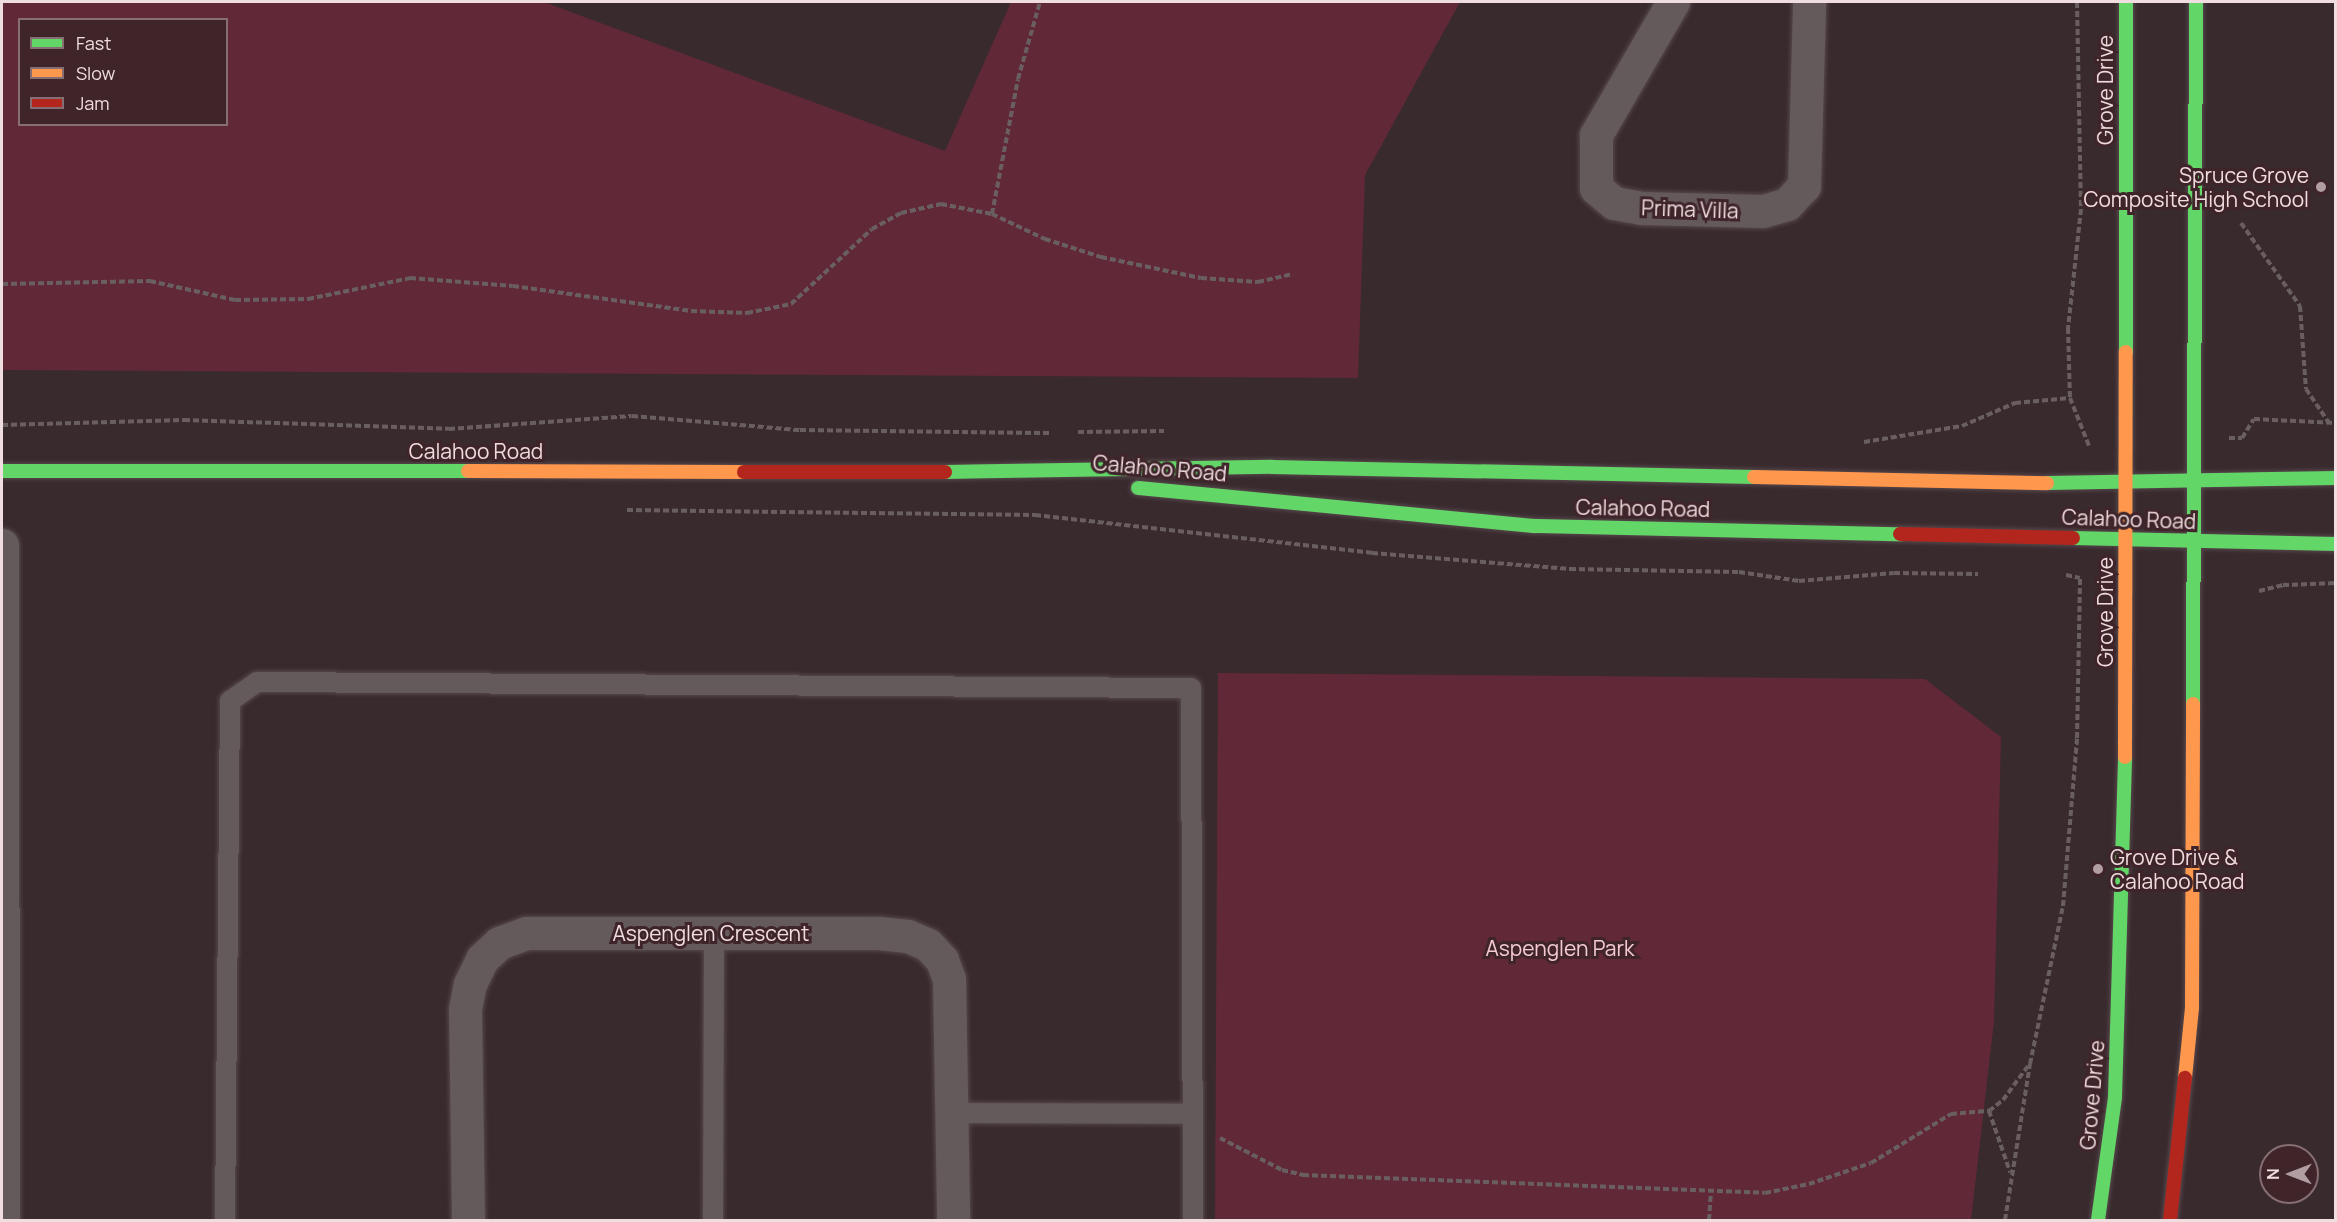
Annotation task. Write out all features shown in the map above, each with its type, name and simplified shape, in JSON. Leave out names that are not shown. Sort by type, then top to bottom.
[{"type":"street","name":"Prima Villa","points":[[1673,2],[1596,135],[1596,188],[1614,203],[1641,208],[1763,211],[1787,204],[1804,186],[1809,2]]},
{"type":"street","name":"Grove Drive","points":[[2098,1221],[2115,1097],[2121,1002],[2126,539],[2126,2]]},
{"type":"street","points":[[2170,1221],[2192,1008],[2196,2]]},
{"type":"street","name":"Calahoo Road","points":[[2,476],[951,472],[1272,466],[1532,475],[2126,483],[2336,478]]},
{"type":"street","name":"Calahoo Road","points":[[951,472],[1104,485]]},
{"type":"street","name":"Calahoo Road","points":[[1127,487],[1534,526],[2336,544]]},
{"type":"street","points":[[2,545],[3,1221]]},
{"type":"street","name":"Aspenglen Crescent","points":[[468,1221],[465,1009],[470,984],[482,959],[499,943],[526,933],[879,933],[908,936],[928,945],[942,960],[949,979],[953,1221]]},
{"type":"lane","points":[[225,1221],[231,701],[257,682],[1191,688],[1192,1221]]},
{"type":"lane","points":[[713,1221],[714,933]]},
{"type":"lane","points":[[952,1113],[1192,1113]]},
{"type":"path","points":[[992,214],[1018,78],[1040,2]]},
{"type":"path","points":[[2077,2],[2081,209],[2068,328],[2070,398],[2089,444]]},
{"type":"path","points":[[2,284],[150,281],[235,300],[308,298],[410,278],[513,286],[690,311],[747,313],[791,304],[872,229],[901,213],[941,204],[992,214],[1045,239],[1101,257],[1202,278],[1258,282],[1293,274]]},
{"type":"path","points":[[2241,223],[2300,306],[2306,389],[2329,423]]},
{"type":"path","points":[[1853,442],[1912,437],[1962,426],[2015,403],[2070,398]]},
{"type":"path","points":[[2,425],[184,420],[448,429],[632,416],[800,430],[1053,433]]},
{"type":"path","points":[[2242,438],[2254,419],[2336,423]]},
{"type":"path","points":[[1076,432],[1168,431]]},
{"type":"path","points":[[617,509],[1035,515],[1372,553],[1570,569],[1739,572],[1799,581],[1894,573],[1988,574]]},
{"type":"path","points":[[2005,1221],[2030,1064],[2063,906],[2077,738],[2080,578],[2058,574]]},
{"type":"path","points":[[2259,591],[2283,585],[2336,583]]},
{"type":"path","points":[[1192,1135],[1233,1141],[1282,1170],[1303,1175],[1711,1193],[1765,1193],[1809,1184],[1870,1163],[1951,1113],[1989,1111],[2003,1100],[2030,1064]]},
{"type":"path","points":[[1989,1111],[2011,1175]]},
{"type":"path","points":[[1709,1221],[1711,1193]]},
{"type":"green space","points":[[2,2],[544,2],[945,151],[1011,2],[1460,2],[1365,175],[1358,378],[2,370]]},
{"type":"green space","name":"Aspenglen Park","points":[[1218,673],[1925,679],[2001,737],[1994,1021],[1971,1220],[1215,1220]]},
{"type":"traffic: fast","points":[[2126,2],[2126,352]]},
{"type":"traffic: fast","points":[[2193,704],[2196,2]]},
{"type":"traffic: fast","points":[[945,472],[1272,467],[1754,477]]},
{"type":"traffic: fast","points":[[2,471],[468,471]]},
{"type":"traffic: fast","points":[[2047,483],[2336,478]]},
{"type":"traffic: fast","points":[[1138,488],[1534,526],[1900,534]]},
{"type":"traffic: fast","points":[[2073,538],[2336,544]]},
{"type":"traffic: fast","points":[[2098,1220],[2115,1097],[2125,757]]},
{"type":"traffic: slow","points":[[2125,757],[2126,352]]},
{"type":"traffic: slow","points":[[468,471],[744,472]]},
{"type":"traffic: slow","points":[[1754,477],[2047,483]]},
{"type":"traffic: slow","points":[[2185,1078],[2192,1008],[2193,704]]},
{"type":"traffic: jam","points":[[744,472],[945,472]]},
{"type":"traffic: jam","points":[[1900,534],[2073,538]]},
{"type":"traffic: jam","points":[[2170,1220],[2185,1078]]},
{"type":"place","name":"Spruce Grove Composite High School","points":[[2321,187]]},
{"type":"place","name":"Grove Drive & Calahoo Road","points":[[2098,869]]}]
